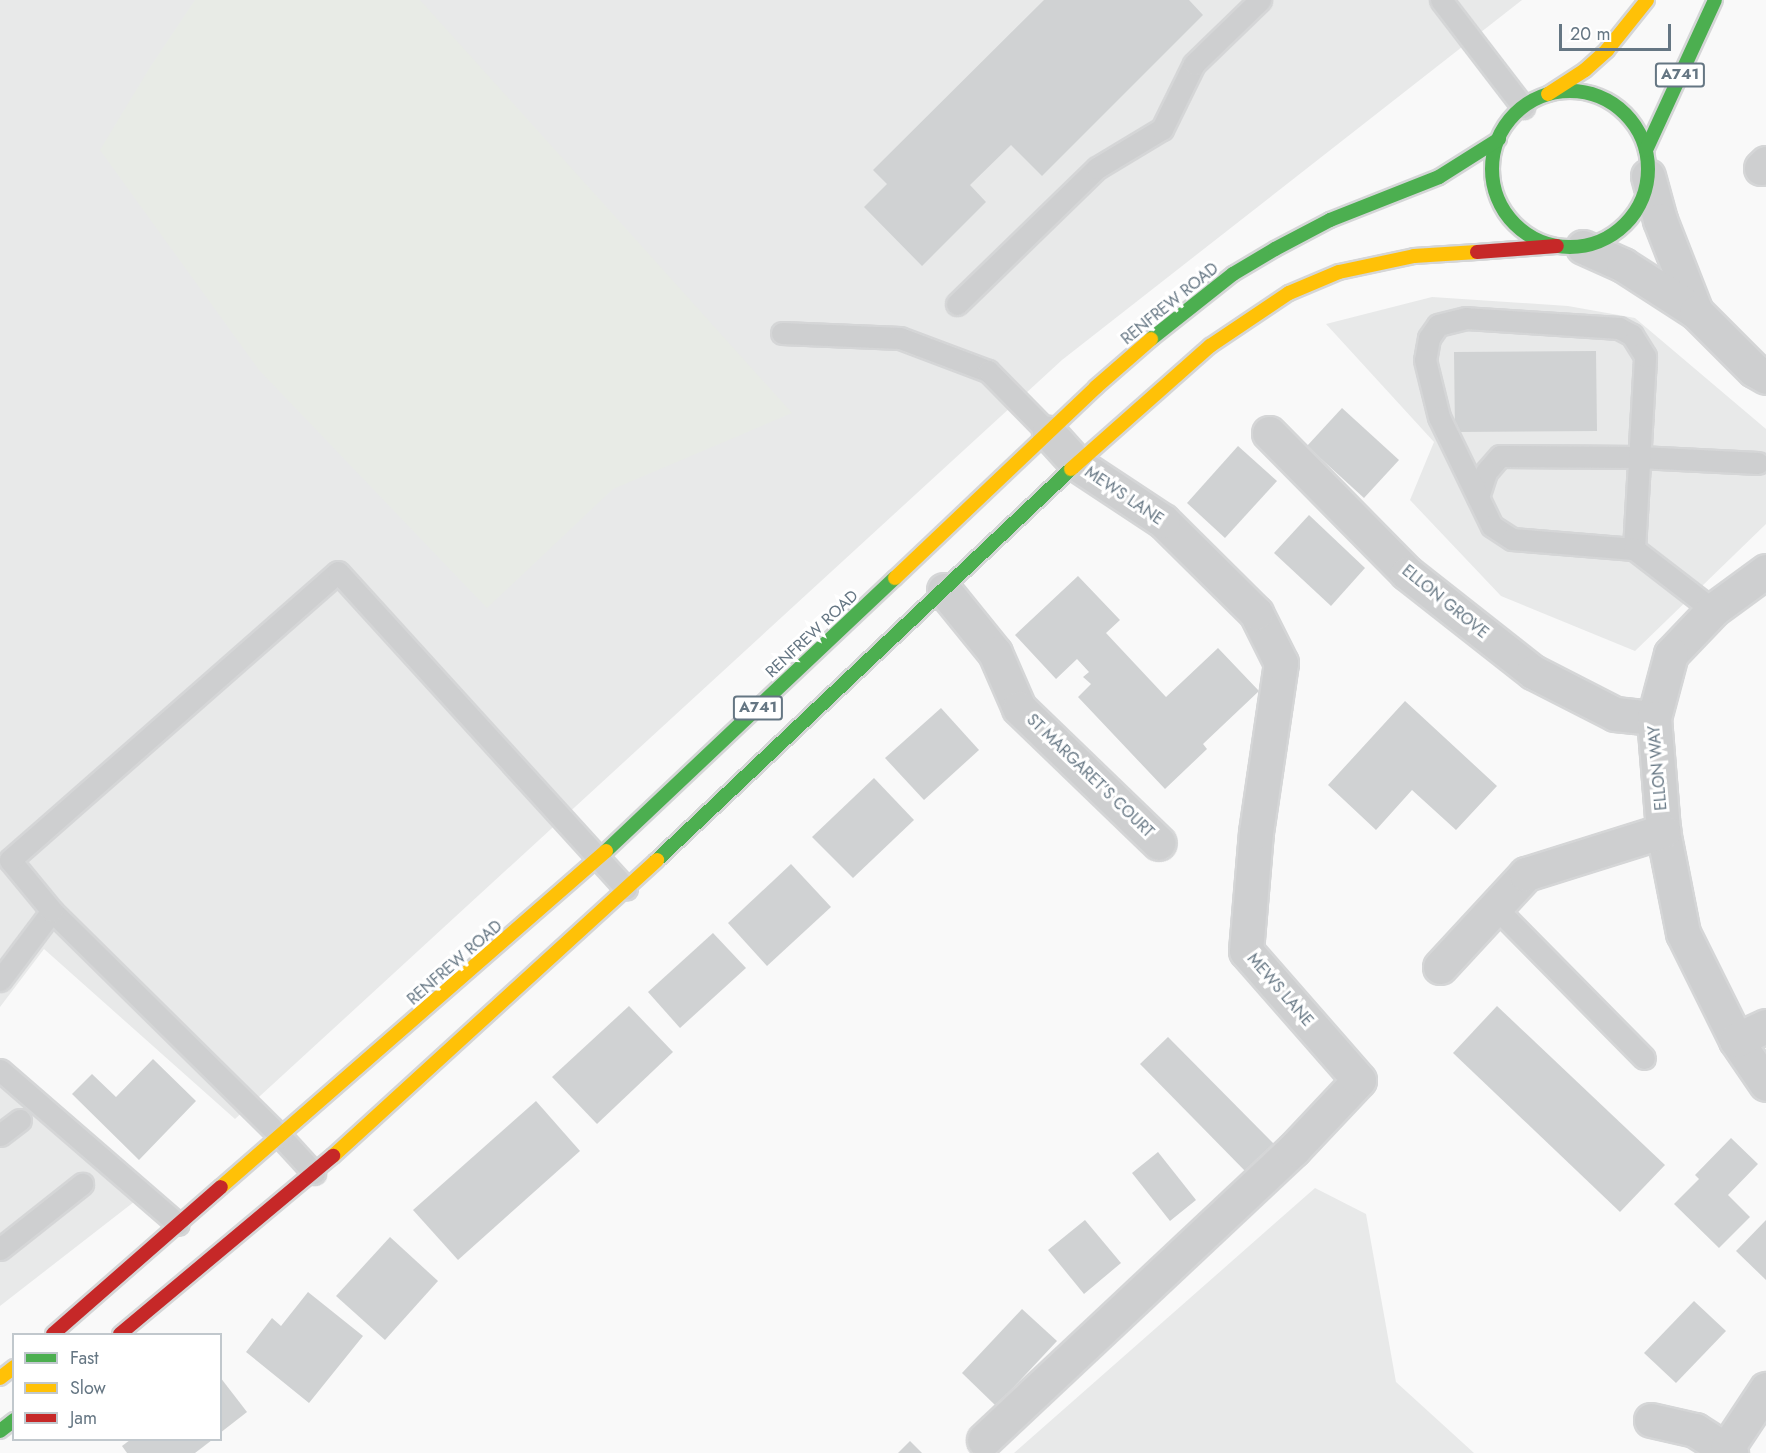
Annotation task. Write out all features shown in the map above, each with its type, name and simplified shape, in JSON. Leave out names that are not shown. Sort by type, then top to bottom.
[{"type":"main road","points":[[1546,94],[1580,93],[1597,96],[1619,108],[1636,127],[1648,163],[1642,201],[1628,222],[1608,238],[1570,247],[1533,238],[1512,222],[1498,200],[1492,175],[1494,149],[1505,125],[1523,107],[1585,70],[1606,50],[1647,0]]},
{"type":"main road","name":"A741","points":[[1648,163],[1715,0]]},
{"type":"main road","name":"RENFREW ROAD","points":[[55,1333],[598,859],[1096,387],[1175,318],[1233,274],[1330,220],[1439,177],[1499,139]]},
{"type":"main road","name":"A741","points":[[122,1333],[314,1173],[626,889],[1077,465],[1210,346],[1264,309],[1305,286],[1339,272],[1414,256],[1570,247]]},
{"type":"main road","points":[[0,1378],[12,1369]]},
{"type":"main road","points":[[0,1431],[12,1422]]},
{"type":"street","points":[[1648,163],[1660,220],[1696,312]]},
{"type":"street","points":[[1570,247],[1623,265],[1696,312],[1754,370],[1766,377]]},
{"type":"street","name":"MEWS LANE","points":[[984,1440],[1293,1150],[1359,1080],[1246,951],[1256,832],[1281,663],[1256,614],[1163,520],[1077,465],[1049,433]]},
{"type":"street","name":"ELLON GROVE","points":[[1269,433],[1407,573],[1533,672],[1615,714],[1654,718]]},
{"type":"street","name":"ELLON WAY","points":[[1766,571],[1713,610],[1671,654],[1654,718],[1663,831],[1683,933],[1736,1040],[1766,1084]]},
{"type":"street","name":"ST MARGARET'S COURT","points":[[944,590],[995,653],[1019,708],[1159,843]]},
{"type":"street","name":"ELLON WAY","points":[[1440,967],[1526,874],[1663,831]]},
{"type":"street","points":[[1736,1040],[1766,1026]]},
{"type":"street","points":[[1651,1420],[1695,1430],[1729,1451],[1766,1389]]},
{"type":"lane","points":[[957,303],[1097,168],[1162,129],[1194,64],[1260,0]]},
{"type":"lane","points":[[1441,0],[1523,107]]},
{"type":"lane","points":[[1634,549],[1645,356],[1632,334],[1619,328],[1466,318],[1438,324],[1429,338],[1425,360],[1439,417],[1492,526],[1512,539],[1634,549],[1713,610]]},
{"type":"lane","points":[[782,333],[900,338],[988,371],[1049,433]]},
{"type":"lane","points":[[1478,497],[1486,472],[1500,456],[1758,463]]},
{"type":"lane","points":[[314,1173],[281,1137],[51,911],[3,859],[338,572],[626,889]]},
{"type":"lane","points":[[1495,907],[1644,1058]]},
{"type":"lane","points":[[0,980],[51,911]]},
{"type":"lane","points":[[0,1070],[178,1224]]},
{"type":"lane","points":[[0,1135],[20,1120]]},
{"type":"lane","points":[[0,1249],[82,1184]]},
{"type":"shaded area","points":[[0,0],[1522,0],[1062,360],[235,1119],[44,949],[0,1007]]},
{"type":"shaded area","points":[[195,0],[420,0],[792,413],[613,489],[487,608],[259,370],[100,150],[149,69]]},
{"type":"shaded area","points":[[1432,297],[1568,306],[1635,318],[1766,429],[1766,524],[1635,651],[1501,596],[1410,500],[1434,442],[1326,324]]},
{"type":"shaded area","points":[[0,1059],[148,1191],[0,1306]]},
{"type":"shaded area","points":[[1315,1188],[1366,1214],[1396,1382],[1474,1453],[1014,1453]]},
{"type":"building","points":[[1044,0],[1189,0],[1203,15],[1042,176],[1011,145],[970,185],[986,202],[922,266],[864,207],[887,184],[873,170]]},
{"type":"building","points":[[1596,351],[1597,431],[1455,432],[1454,352]]},
{"type":"building","points":[[1342,408],[1399,460],[1364,498],[1307,446]]},
{"type":"building","points":[[1238,446],[1277,481],[1225,538],[1187,503]]},
{"type":"building","points":[[1309,515],[1365,568],[1331,606],[1274,553]]},
{"type":"building","points":[[1078,576],[1120,620],[1106,633],[1166,697],[1218,648],[1259,691],[1203,744],[1207,749],[1165,789],[1078,697],[1091,684],[1083,677],[1089,672],[1077,659],[1056,679],[1015,635]]},
{"type":"building","points":[[1405,701],[1497,786],[1456,830],[1412,790],[1376,830],[1328,785]]},
{"type":"building","points":[[941,708],[979,750],[924,800],[885,758]]},
{"type":"building","points":[[874,778],[914,820],[853,878],[812,837]]},
{"type":"building","points":[[791,864],[831,907],[767,966],[728,923]]},
{"type":"building","points":[[713,933],[746,968],[680,1028],[648,992]]},
{"type":"building","points":[[629,1006],[673,1052],[597,1124],[552,1077]]},
{"type":"building","points":[[1497,1006],[1665,1165],[1620,1212],[1453,1053]]},
{"type":"building","points":[[1168,1037],[1276,1146],[1248,1174],[1140,1064]]},
{"type":"building","points":[[153,1059],[196,1101],[139,1160],[72,1094],[92,1074],[116,1097]]},
{"type":"building","points":[[536,1101],[580,1151],[458,1260],[413,1210]]},
{"type":"building","points":[[1731,1138],[1758,1164],[1728,1195],[1750,1217],[1719,1248],[1674,1204],[1699,1179],[1695,1175]]},
{"type":"building","points":[[1158,1152],[1196,1200],[1170,1221],[1132,1173]]},
{"type":"building","points":[[1085,1220],[1121,1263],[1084,1294],[1048,1250]]},
{"type":"building","points":[[1766,1220],[1766,1280],[1736,1251]]},
{"type":"building","points":[[390,1237],[438,1281],[385,1340],[336,1296]]},
{"type":"building","points":[[308,1292],[363,1336],[309,1403],[246,1352],[272,1318],[281,1326]]},
{"type":"building","points":[[1694,1301],[1726,1331],[1676,1383],[1644,1353]]},
{"type":"building","points":[[1022,1309],[1057,1341],[996,1406],[962,1373]]},
{"type":"building","points":[[222,1380],[247,1412],[222,1431]]},
{"type":"building","points":[[129,1441],[211,1441],[195,1453],[127,1453],[122,1446]]},
{"type":"building","points":[[910,1441],[922,1453],[898,1453]]},
{"type":"traffic: fast","points":[[1646,150],[1715,0]]},
{"type":"traffic: fast","points":[[1570,91],[1600,97],[1625,114],[1642,139],[1648,169],[1642,199],[1625,224],[1600,241],[1570,247],[1540,241],[1515,224],[1498,199],[1492,169],[1498,139],[1515,114],[1540,97],[1570,91]]},
{"type":"traffic: fast","points":[[1151,339],[1233,274],[1275,249],[1330,220],[1439,177],[1499,139]]},
{"type":"traffic: fast","points":[[657,860],[1071,469]]},
{"type":"traffic: fast","points":[[606,851],[895,578]]},
{"type":"traffic: fast","points":[[0,1431],[12,1422]]},
{"type":"traffic: slow","points":[[1548,94],[1585,70],[1607,50],[1647,0]]},
{"type":"traffic: slow","points":[[1071,469],[1210,346],[1289,293],[1339,272],[1414,256],[1477,252]]},
{"type":"traffic: slow","points":[[895,578],[1096,387],[1151,339]]},
{"type":"traffic: slow","points":[[221,1187],[606,851]]},
{"type":"traffic: slow","points":[[333,1156],[657,860]]},
{"type":"traffic: slow","points":[[0,1378],[12,1369]]},
{"type":"traffic: jam","points":[[1477,252],[1557,246]]},
{"type":"traffic: jam","points":[[121,1333],[333,1156]]},
{"type":"traffic: jam","points":[[54,1333],[221,1187]]}]
